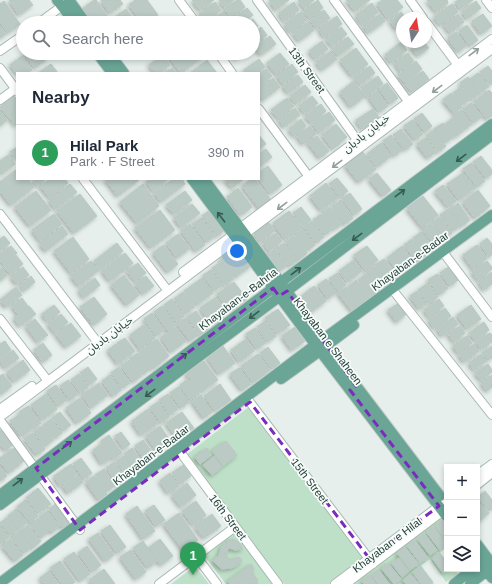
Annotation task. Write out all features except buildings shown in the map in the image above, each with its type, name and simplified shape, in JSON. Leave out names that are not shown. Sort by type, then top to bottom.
[{"type":"main road","points":[[65,1],[72,16]]},
{"type":"main road","points":[[65,1],[79,16]]},
{"type":"main road","points":[[102,60],[111,72]]},
{"type":"main road","points":[[114,60],[123,72]]},
{"type":"main road","name":"Khayaban-e-Bahria","points":[[0,495],[38,471],[280,289],[492,124]]},
{"type":"main road","name":"Khayaban-e-Bahria","points":[[280,289],[492,135]]},
{"type":"main road","name":"Khayaban e Shaheen","points":[[193,180],[239,234],[321,346],[444,506]]},
{"type":"main road","name":"Khayaban e Shaheen","points":[[205,180],[239,234]]},
{"type":"main road","name":"Khayaban-e-Badar","points":[[0,584],[78,528],[444,254],[492,215]]},
{"type":"main road","name":"Khayaban-e-Badar","points":[[444,254],[492,222]]},
{"type":"main road","name":"Khayaban-e-Bahria","points":[[0,505],[38,471]]},
{"type":"main road","name":"Khayaban-e-Badar","points":[[9,584],[78,528]]},
{"type":"main road","points":[[480,552],[485,565]]},
{"type":"main road","points":[[454,584],[485,565]]},
{"type":"main road","points":[[470,584],[485,565]]},
{"type":"street","points":[[179,0],[191,16]]},
{"type":"street","name":"13th Street","points":[[257,0],[359,143]]},
{"type":"street","points":[[334,0],[410,104]]},
{"type":"street","points":[[410,0],[419,12]]},
{"type":"street","points":[[486,0],[492,8]]},
{"type":"street","points":[[47,16],[65,1]]},
{"type":"street","points":[[432,30],[459,68]]},
{"type":"street","name":"خیابان بادبان","points":[[0,418],[46,379],[459,68],[492,39]]},
{"type":"street","points":[[0,51],[16,40]]},
{"type":"street","name":"خیابان بادبان","points":[[459,68],[492,48]]},
{"type":"street","points":[[223,60],[231,72]]},
{"type":"street","points":[[0,68],[16,90],[0,100]]},
{"type":"street","points":[[260,110],[311,180]]},
{"type":"street","points":[[85,180],[167,288]]},
{"type":"street","points":[[0,214],[96,341]]},
{"type":"street","points":[[444,254],[492,317]]},
{"type":"street","points":[[394,291],[492,415]]},
{"type":"street","points":[[0,319],[46,379]]},
{"type":"street","name":"خیابان بادبان","points":[[0,409],[46,379]]},
{"type":"street","name":"15th Street","points":[[248,400],[371,561]]},
{"type":"street","points":[[0,418],[78,528]]},
{"type":"street","name":"16th Street","points":[[180,451],[278,584]]},
{"type":"street","points":[[480,473],[492,464]]},
{"type":"street","points":[[480,482],[492,473]]},
{"type":"street","points":[[346,584],[371,561],[444,506]]},
{"type":"street","points":[[160,584],[235,527]]},
{"type":"street","points":[[196,556],[216,584]]},
{"type":"street","name":"Khayaban e Hilal","points":[[335,584],[371,561]]},
{"type":"highlighted area","points":[[273,288],[279,296],[287,291],[356,386],[350,390],[439,506],[369,558],[250,402],[80,530],[36,468]]},
{"type":"green space","points":[[250,406],[367,558],[330,584],[284,584],[186,455]]},
{"type":"green space","points":[[443,514],[444,515],[444,549],[440,552],[444,557],[444,572],[456,572],[458,574],[446,582],[430,559],[421,565],[434,584],[352,584]]},
{"type":"green space","points":[[234,529],[273,584],[226,584],[203,554]]},
{"type":"green space","points":[[195,566],[209,584],[171,584]]},
{"type":"place","name":"Hilal Park","points":[[193,575]]}]
